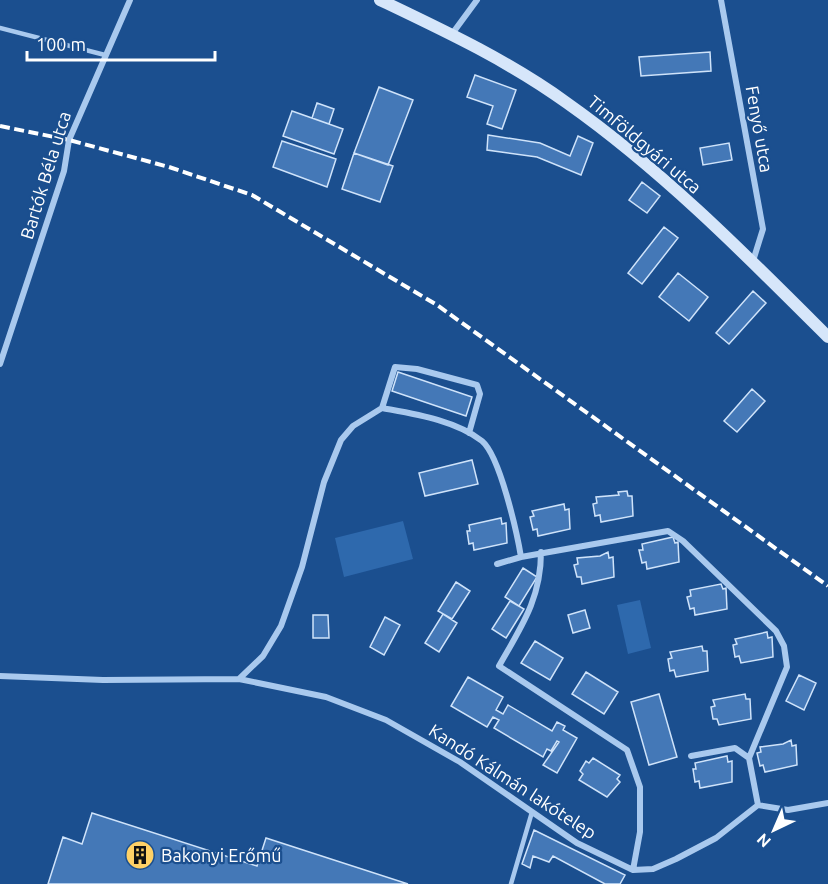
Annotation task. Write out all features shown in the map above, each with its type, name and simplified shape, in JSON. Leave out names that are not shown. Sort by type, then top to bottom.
[{"type":"main road","name":"Timföldgyári utca","points":[[380,0],[503,61],[566,102],[625,146],[753,261],[828,337]]},
{"type":"street","name":"Bartók Béla utca","points":[[0,364],[64,171],[69,140],[130,0]]},
{"type":"street","points":[[452,34],[477,0]]},
{"type":"street","name":"Fenyő utca","points":[[721,0],[763,229],[753,261]]},
{"type":"street","points":[[240,679],[262,656],[281,626],[302,567],[324,482],[341,440],[353,426],[382,408],[395,367],[417,369],[477,385],[480,394],[469,433]]},
{"type":"street","points":[[382,408],[424,416],[469,433],[484,442],[511,505],[520,557]]},
{"type":"street","points":[[497,564],[541,552],[668,531],[683,541],[776,631],[783,646],[787,667],[749,758],[758,805]]},
{"type":"street","points":[[541,552],[541,578],[532,608],[499,666],[627,750],[640,787],[640,832],[633,870],[653,869],[676,859],[716,838],[758,805],[788,810],[828,803]]},
{"type":"street","name":"Kandó Kálmán lakótelep","points":[[0,676],[103,680],[240,679],[326,697],[386,720],[460,762],[577,843],[633,870]]},
{"type":"street","points":[[691,756],[735,748],[749,758]]},
{"type":"lane","points":[[0,28],[105,55]]},
{"type":"lane","points":[[511,884],[532,812]]},
{"type":"shaded area","points":[[403,521],[413,559],[344,577],[335,538]]},
{"type":"shaded area","points":[[640,600],[651,648],[628,654],[617,605]]},
{"type":"building","points":[[710,52],[711,71],[641,76],[639,57]]},
{"type":"building","points":[[475,75],[516,90],[502,129],[487,124],[493,106],[467,97]]},
{"type":"building","points":[[379,87],[413,100],[388,165],[354,153]]},
{"type":"building","points":[[317,103],[334,109],[329,124],[312,118]]},
{"type":"building","points":[[292,111],[343,129],[334,154],[283,136]]},
{"type":"building","points":[[488,135],[540,143],[570,156],[578,136],[593,143],[581,175],[537,157],[487,150]]},
{"type":"building","points":[[282,141],[336,159],[327,187],[273,167]]},
{"type":"building","points":[[729,143],[732,160],[703,165],[700,148]]},
{"type":"building","points":[[354,153],[393,166],[380,202],[342,189]]},
{"type":"building","points":[[642,182],[660,196],[647,213],[629,200]]},
{"type":"building","points":[[664,227],[678,238],[642,284],[628,273]]},
{"type":"building","points":[[678,273],[708,297],[689,321],[659,297]]},
{"type":"building","points":[[753,291],[766,303],[729,344],[716,333]]},
{"type":"building","points":[[398,372],[472,397],[466,416],[392,391]]},
{"type":"building","points":[[752,389],[765,401],[737,432],[724,421]]},
{"type":"building","points":[[472,460],[478,484],[425,496],[419,473]]},
{"type":"building","points":[[627,491],[628,496],[632,496],[633,516],[601,522],[600,515],[595,516],[593,504],[597,503],[596,497],[619,495],[618,492]]},
{"type":"building","points":[[564,504],[565,510],[569,509],[570,529],[538,536],[537,529],[533,530],[530,517],[534,516],[532,511]]},
{"type":"building","points":[[501,518],[502,524],[506,523],[507,543],[474,550],[473,543],[469,544],[467,531],[470,531],[469,525]]},
{"type":"building","points":[[673,537],[675,543],[678,542],[679,562],[647,569],[646,562],[642,563],[639,550],[643,550],[642,544]]},
{"type":"building","points":[[608,552],[609,558],[613,557],[614,577],[582,584],[581,577],[577,577],[574,565],[578,564],[577,558],[600,556]]},
{"type":"building","points":[[523,568],[537,577],[519,606],[505,597]]},
{"type":"building","points":[[456,582],[470,591],[452,619],[438,611]]},
{"type":"building","points":[[721,584],[723,589],[726,588],[727,609],[695,615],[694,608],[690,609],[687,597],[691,596],[690,590]]},
{"type":"building","points":[[510,601],[524,609],[506,638],[492,629]]},
{"type":"building","points":[[585,610],[590,628],[573,633],[568,615]]},
{"type":"building","points":[[443,614],[457,623],[439,652],[425,643]]},
{"type":"building","points":[[313,615],[328,615],[329,638],[313,638]]},
{"type":"building","points":[[385,617],[400,625],[384,655],[370,647]]},
{"type":"building","points":[[767,632],[768,638],[772,637],[773,657],[741,663],[739,656],[735,657],[733,645],[737,644],[735,639]]},
{"type":"building","points":[[535,641],[563,658],[550,680],[521,663]]},
{"type":"building","points":[[702,646],[703,651],[707,651],[708,671],[676,677],[674,670],[670,671],[668,659],[672,658],[670,652]]},
{"type":"building","points":[[586,672],[618,692],[604,714],[572,694]]},
{"type":"building","points":[[799,675],[816,683],[804,710],[786,701]]},
{"type":"building","points":[[468,677],[503,697],[496,710],[503,714],[508,705],[552,731],[557,722],[565,726],[563,730],[577,738],[557,773],[543,765],[559,742],[557,741],[551,751],[547,749],[543,757],[494,728],[499,720],[493,717],[487,727],[451,706]]},
{"type":"building","points":[[659,694],[677,757],[649,765],[631,702]]},
{"type":"building","points":[[745,694],[746,699],[750,699],[751,719],[719,725],[717,719],[713,719],[711,707],[715,706],[713,700]]},
{"type":"building","points":[[791,740],[792,746],[796,745],[797,765],[765,772],[763,765],[760,766],[757,753],[761,752],[760,747],[783,744]]},
{"type":"building","points":[[727,756],[728,762],[732,761],[732,782],[700,788],[699,781],[695,782],[693,769],[696,769],[695,763]]},
{"type":"building","points":[[593,758],[620,775],[617,779],[620,782],[607,797],[579,780],[583,774],[580,771],[586,761],[589,763]]},
{"type":"building","name":"Bakonyi Erőmű","points":[[92,813],[257,866],[266,838],[408,884],[48,884],[63,837],[82,844]]},
{"type":"building","points":[[534,830],[625,875],[620,884],[605,884],[553,856],[549,862],[533,856],[530,868],[522,864]]},
{"type":"railway","points":[[0,126],[69,140],[169,167],[252,195],[437,305],[828,586]]},
{"type":"place","name":"Bakonyi Erőmű","points":[[140,855]]}]
